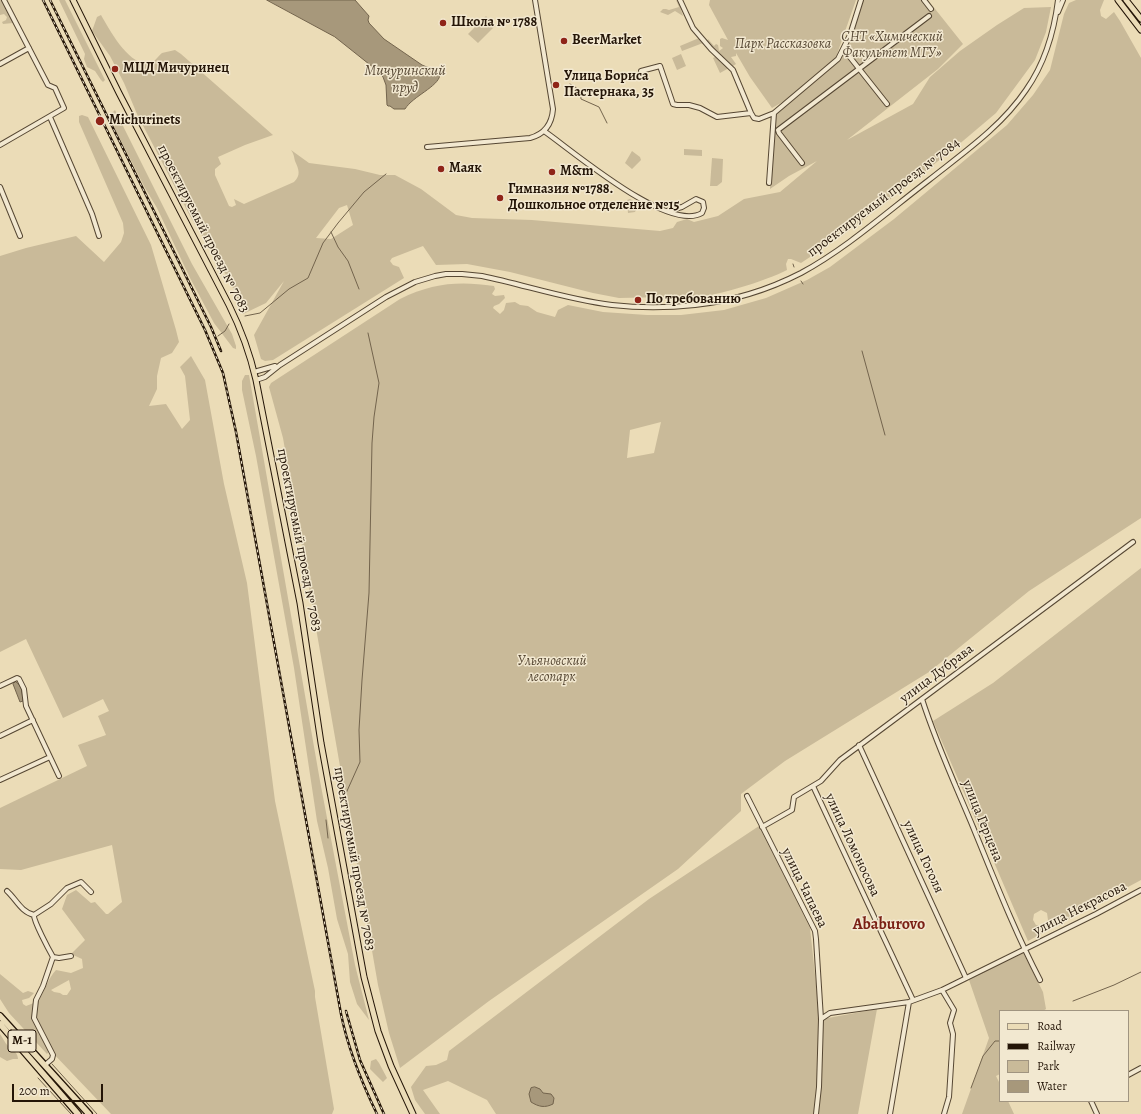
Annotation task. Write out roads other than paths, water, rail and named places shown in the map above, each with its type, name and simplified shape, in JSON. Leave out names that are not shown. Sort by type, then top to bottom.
[{"type":"highway","name":"М-1","points":[[0,1016],[89,1114]]},
{"type":"highway","name":"М-1","points":[[0,1024],[78,1114]]},
{"type":"main road","name":"проектируемый проезд № 7083","points":[[73,0],[125,106],[238,322],[244,338],[256,380],[300,602],[322,750],[364,977],[378,1031],[391,1066],[413,1114]]},
{"type":"main road","points":[[1118,0],[1141,30]]},
{"type":"main road","points":[[1126,0],[1141,20]]},
{"type":"street","points":[[0,145],[64,108],[55,88],[48,85],[4,0]]},
{"type":"street","points":[[427,147],[530,138],[537,136],[550,122],[553,108],[535,0]]},
{"type":"street","points":[[680,0],[693,28],[711,49],[733,70],[751,113],[754,118],[759,119],[774,112],[838,59],[850,35],[861,0]]},
{"type":"street","points":[[924,0],[931,10]]},
{"type":"street","name":"проектируемый проезд № 7084","points":[[1056,18],[1058,0]]},
{"type":"street","name":"проектируемый проезд № 7084","points":[[256,380],[265,377],[280,365],[396,292],[415,282],[435,276],[462,274],[482,276],[611,305],[671,307],[719,301],[742,295],[800,273],[836,251],[946,166],[997,124],[1026,91],[1038,72],[1046,54],[1056,18],[1063,0]]},
{"type":"street","points":[[802,163],[778,130],[930,16]]},
{"type":"street","points":[[0,64],[29,48]]},
{"type":"street","points":[[843,51],[860,69],[887,104]]},
{"type":"street","points":[[641,71],[660,66],[673,104],[689,105],[700,108],[717,117],[751,113]]},
{"type":"street","points":[[769,183],[774,112]]},
{"type":"street","points":[[50,117],[92,214],[99,236]]},
{"type":"street","points":[[544,130],[623,189],[644,201],[666,211],[674,214],[693,216],[702,213],[704,205],[701,200],[696,199],[682,207],[666,211]]},
{"type":"street","points":[[0,187],[20,236]]},
{"type":"street","name":"проектируемый проезд № 7084","points":[[254,372],[280,365]]},
{"type":"street","name":"улица Дубрава","points":[[762,827],[792,810],[794,797],[821,781],[840,760],[859,745],[1133,542]]},
{"type":"street","points":[[0,686],[17,678],[19,679],[24,689],[26,706],[59,776]]},
{"type":"street","name":"улица Герцена","points":[[922,699],[933,731],[1024,950],[1040,980]]},
{"type":"street","points":[[0,736],[33,720]]},
{"type":"street","name":"улица Гоголя","points":[[859,745],[966,978]]},
{"type":"street","points":[[0,780],[50,757]]},
{"type":"street","name":"улица Ломоносова","points":[[813,786],[911,1001]]},
{"type":"street","name":"улица Чапаева","points":[[746,796],[815,931],[821,1019],[819,1087],[816,1114]]},
{"type":"street","points":[[7,891],[13,896],[22,910],[34,915],[45,909],[67,888],[81,882],[91,892]]},
{"type":"street","name":"улица Некрасова","points":[[821,1019],[830,1013],[911,1001],[942,990],[1096,914],[1141,890]]},
{"type":"street","points":[[34,915],[34,920],[53,957],[43,986],[36,1000],[34,1018],[52,1055],[52,1059],[45,1065]]},
{"type":"street","points":[[53,957],[59,958],[71,956]]},
{"type":"street","points":[[942,990],[954,1010],[950,1023],[953,1034],[950,1098],[944,1114]]},
{"type":"street","points":[[890,1114],[911,1001]]},
{"type":"street","points":[[1129,1074],[1141,1068]]},
{"type":"street","points":[[1091,1102],[1097,1114]]},
{"type":"water","name":"Мичуринский пруд","points":[[267,0],[355,0],[369,16],[369,23],[384,39],[422,65],[439,72],[440,75],[435,84],[409,104],[405,109],[394,109],[387,105],[386,85],[379,72],[335,37]]},
{"type":"water","points":[[16,682],[22,690],[23,701],[20,702],[13,684]]},
{"type":"water","points":[[535,1087],[540,1089],[543,1093],[551,1094],[554,1098],[553,1104],[542,1106],[531,1102],[529,1094],[531,1088]]},
{"type":"waterway","points":[[570,84],[580,90],[581,99],[599,107],[607,123]]},
{"type":"waterway","points":[[245,316],[260,313],[289,289],[308,278],[323,243],[364,192],[386,174]]},
{"type":"waterway","points":[[331,232],[338,247],[348,261],[359,289]]},
{"type":"waterway","points":[[218,336],[225,331],[229,324]]},
{"type":"waterway","points":[[343,800],[360,762],[359,730],[369,593],[372,443],[379,383],[368,333]]},
{"type":"waterway","points":[[862,351],[885,435]]},
{"type":"waterway","points":[[326,820],[328,838]]},
{"type":"waterway","points":[[1073,1001],[1114,985],[1141,972]]},
{"type":"waterway","points":[[971,1088],[983,1056],[995,1041],[999,1041]]},
{"type":"waterway","points":[[52,1064],[97,1114]]},
{"type":"waterway","points":[[38,1078],[71,1114]]},
{"type":"railway","points":[[43,0],[205,330],[223,373],[236,432],[341,1014],[347,1040],[377,1114]]},
{"type":"railway","points":[[50,0],[211,327],[221,351]]},
{"type":"railway","points":[[346,1011],[360,1060],[384,1114]]},
{"type":"place","name":"Школа № 1788","points":[[443,23]]},
{"type":"place","name":"BeerMarket","points":[[564,41]]},
{"type":"place","name":"МЦД Мичуринец","points":[[115,69]]},
{"type":"place","name":"Улица Бориса Пастернака, 35","points":[[556,85]]},
{"type":"place","name":"Michurinets","points":[[100,121]]},
{"type":"place","name":"Маяк","points":[[441,169]]},
{"type":"place","name":"M&m","points":[[552,172]]},
{"type":"place","name":"Гимназия №1788. Дошкольное отделение №15","points":[[500,198]]},
{"type":"place","name":"По требованию","points":[[638,300]]},
{"type":"district","name":"Ababurovo","points":[[889,925]]},
{"type":"park label","name":"Парк Рассказовка","points":[[783,45]]},
{"type":"park label","name":"СНТ «Химический Факультет МГУ»","points":[[892,46]]},
{"type":"park label","name":"Ульяновский лесопарк","points":[[552,670]]}]
